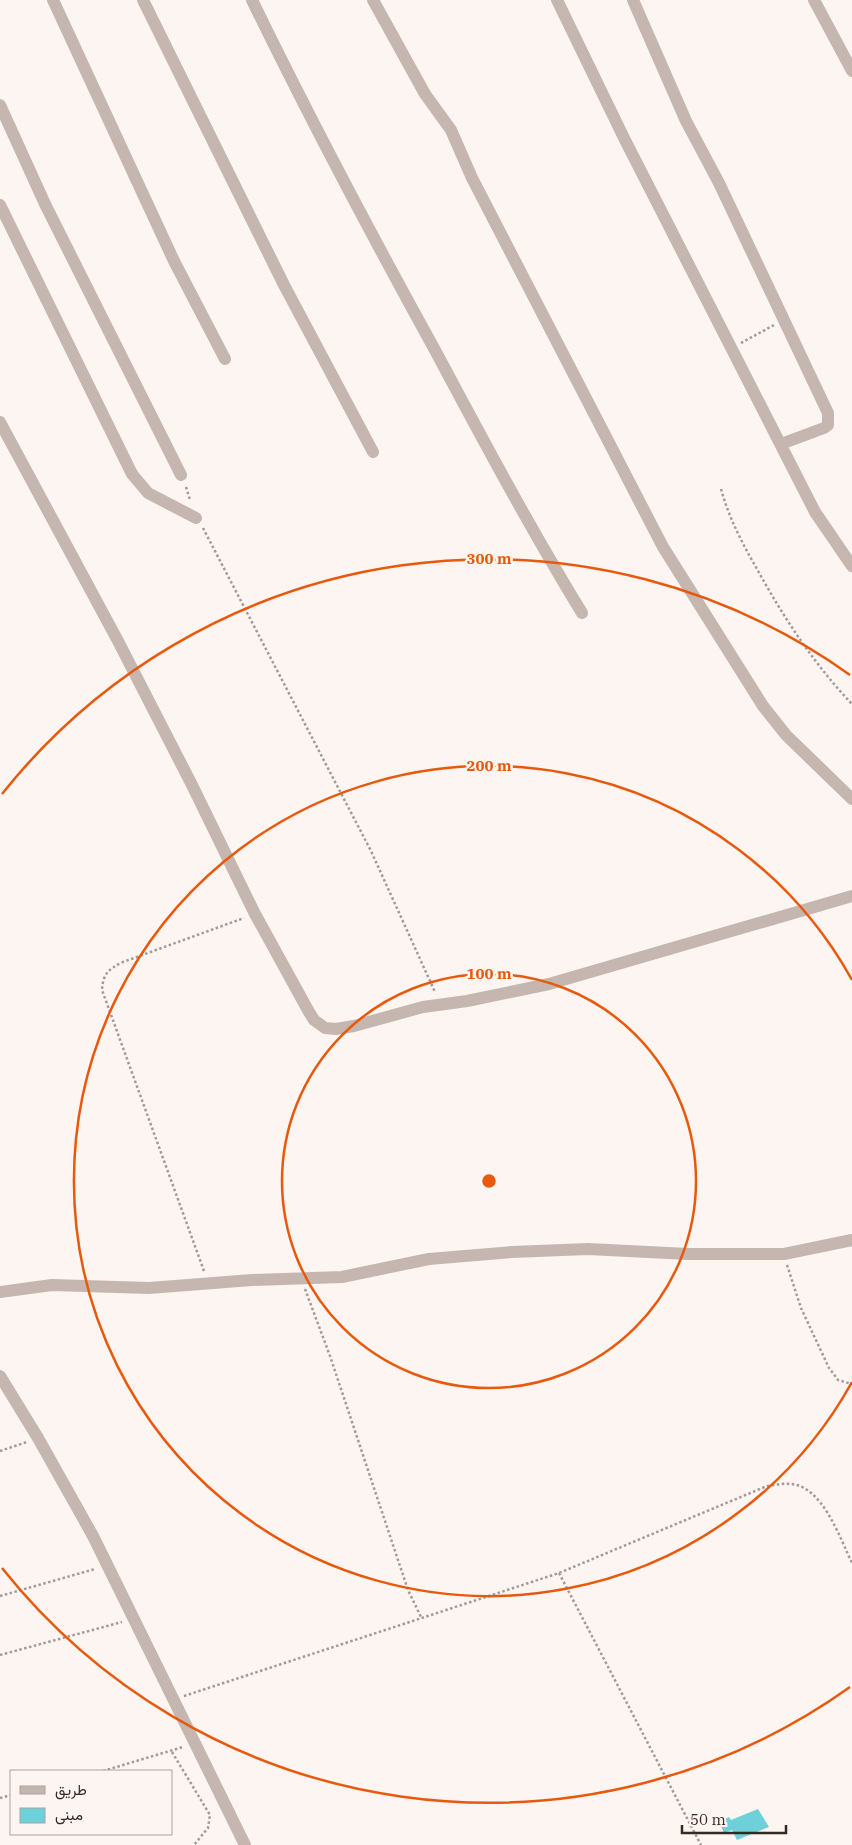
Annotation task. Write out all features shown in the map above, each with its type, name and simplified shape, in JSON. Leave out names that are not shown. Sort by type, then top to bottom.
[{"type":"street","points":[[53,0],[174,261],[225,359]]},
{"type":"street","points":[[143,0],[284,285],[373,452]]},
{"type":"street","points":[[252,0],[308,114],[382,254],[483,440],[582,613]]},
{"type":"street","points":[[373,0],[425,94],[451,130],[472,178],[600,429],[663,547],[763,706],[786,735],[852,799]]},
{"type":"street","points":[[557,0],[624,138],[825,529],[852,566]]},
{"type":"street","points":[[634,0],[686,121],[719,183],[830,419],[828,425],[824,428],[781,444]]},
{"type":"street","points":[[814,0],[852,71]]},
{"type":"street","points":[[0,105],[45,204],[181,475]]},
{"type":"street","points":[[0,205],[132,474],[148,494],[196,518]]},
{"type":"street","points":[[0,422],[192,785],[255,914],[309,1012],[314,1020],[326,1028],[336,1029],[354,1026],[423,1007],[550,984],[852,896]]},
{"type":"street","points":[[0,1292],[52,1285],[149,1288],[301,1278],[342,1278],[429,1259],[512,1252],[588,1250],[688,1254],[784,1254],[852,1240]]},
{"type":"street","points":[[0,1376],[38,1438],[108,1565],[245,1845]]},
{"type":"path","points":[[732,348],[784,320]]},
{"type":"path","points":[[181,475],[196,518],[242,600],[366,842],[441,1005]]},
{"type":"path","points":[[720,489],[732,524],[777,606],[818,664],[852,704]]},
{"type":"path","points":[[208,1285],[106,1002],[102,990],[102,979],[105,972],[123,962],[255,914]]},
{"type":"path","points":[[784,1254],[801,1308],[829,1368],[838,1380],[852,1384]]},
{"type":"path","points":[[301,1278],[312,1312],[323,1336],[408,1590],[421,1617]]},
{"type":"path","points":[[0,1451],[38,1438]]},
{"type":"path","points":[[173,1700],[559,1573],[767,1486],[792,1483],[809,1490],[828,1513],[852,1563]]},
{"type":"path","points":[[0,1596],[108,1565]]},
{"type":"path","points":[[559,1573],[701,1845]]},
{"type":"path","points":[[0,1655],[69,1635],[135,1619]]},
{"type":"path","points":[[107,1770],[172,1752],[194,1743]]},
{"type":"path","points":[[172,1752],[210,1815],[208,1828],[194,1845]]},
{"type":"building","points":[[758,1809],[769,1827],[737,1840],[732,1830],[724,1833],[719,1822],[729,1817],[731,1820]]}]
